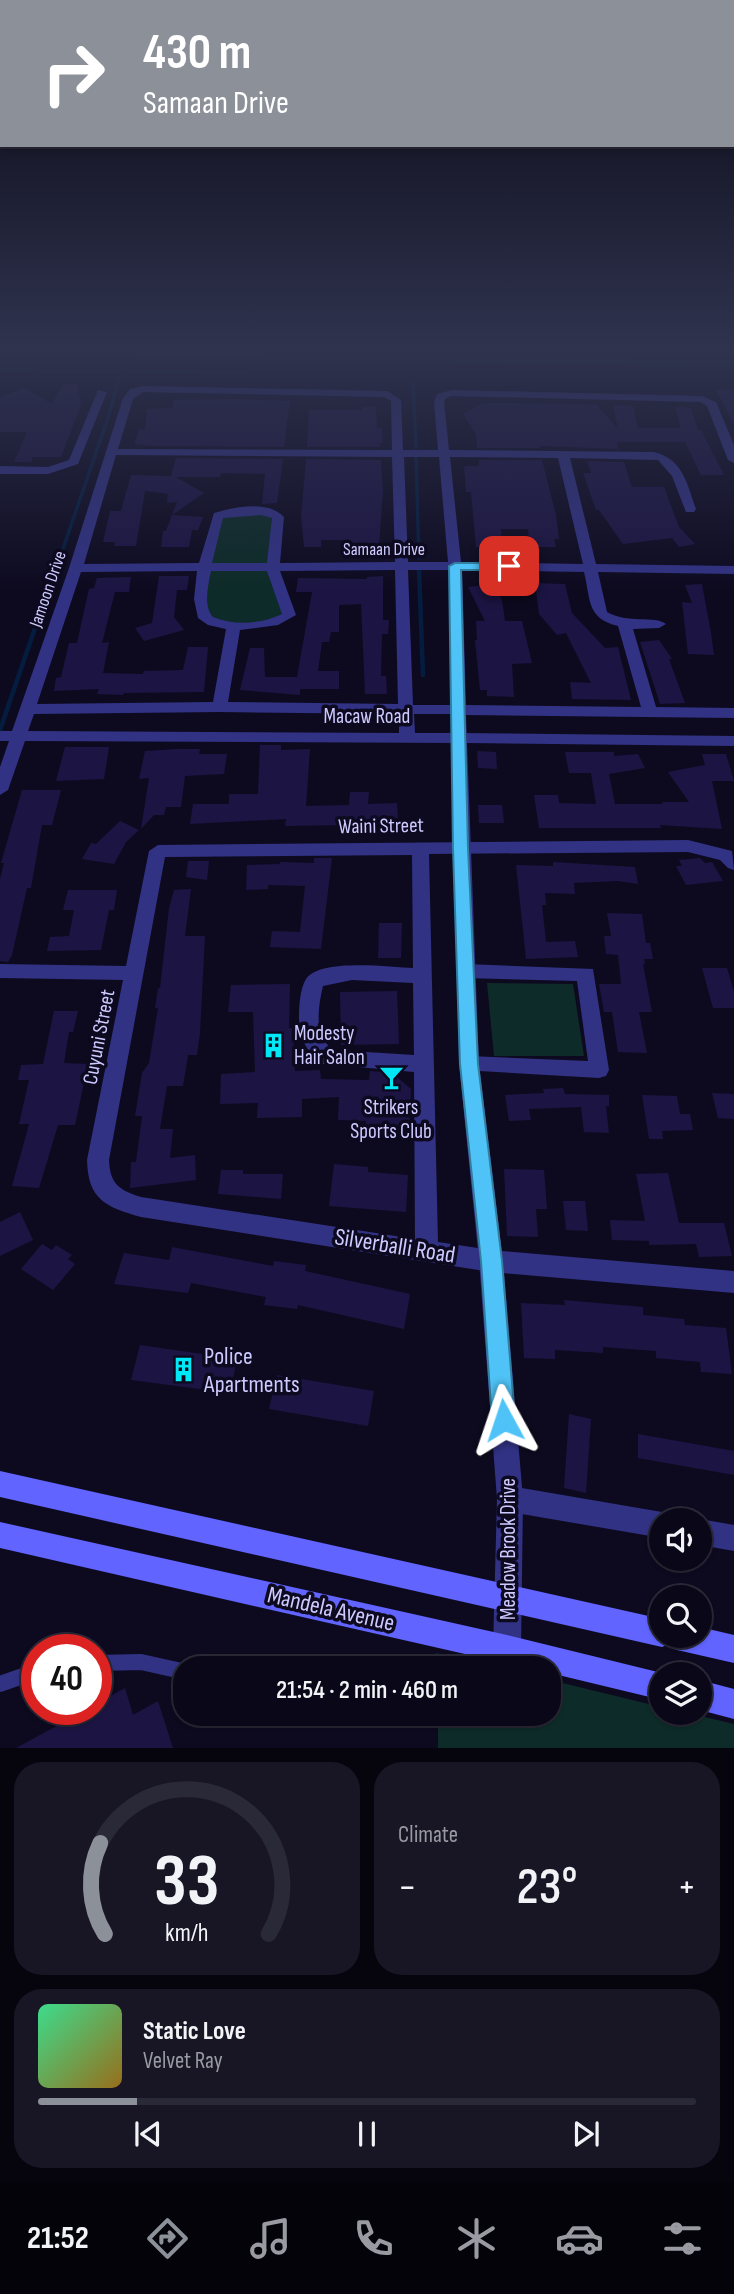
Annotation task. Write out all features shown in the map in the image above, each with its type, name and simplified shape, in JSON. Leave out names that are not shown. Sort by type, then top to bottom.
[{"type":"main road","points":[[0,1485],[649,1630]]},
{"type":"main road","name":"Mandela Avenue","points":[[0,1535],[507,1648],[649,1683]]},
{"type":"main road","points":[[712,1643],[734,1648]]},
{"type":"main road","points":[[712,1698],[734,1704]]},
{"type":"street","points":[[0,470],[64,469],[74,462],[88,428]]},
{"type":"street","name":"Jamoon Drive","points":[[0,790],[8,736],[27,709],[76,568],[119,428]]},
{"type":"street","name":"Jamoon Drive","points":[[397,452],[398,428]]},
{"type":"street","name":"Meadow Brook Drive","points":[[442,428],[455,566],[460,848],[469,1064],[491,1261],[510,1499],[507,1648]]},
{"type":"street","name":"Meadow Brook Drive","points":[[721,428],[734,460]]},
{"type":"street","points":[[112,452],[662,456],[673,464],[690,509]]},
{"type":"street","points":[[397,452],[407,738]]},
{"type":"street","points":[[562,454],[601,614],[625,625],[659,624]]},
{"type":"street","points":[[261,511],[272,512],[278,517],[274,566],[276,585],[289,615],[282,620],[234,626],[206,619],[201,612],[204,566],[218,516],[231,512],[261,511]]},
{"type":"street","name":"Samaan Drive","points":[[76,568],[455,566],[734,570]]},
{"type":"street","points":[[625,625],[650,713]]},
{"type":"street","points":[[220,708],[234,626]]},
{"type":"street","points":[[27,709],[406,709],[734,713]]},
{"type":"street","name":"Macaw Road","points":[[8,736],[734,741]]},
{"type":"street","name":"Waini Street","points":[[158,851],[688,846],[726,855],[734,864]]},
{"type":"street","points":[[420,848],[427,1252]]},
{"type":"street","name":"Cuyuni Street","points":[[141,1208],[108,1195],[97,1180],[98,1160],[158,851]]},
{"type":"street","points":[[0,971],[135,974]]},
{"type":"street","points":[[466,971],[586,974],[599,1070],[469,1064]]},
{"type":"street","points":[[422,976],[338,974],[320,979],[314,982],[312,989],[310,1029],[312,1043],[319,1053],[330,1058],[424,1064]]},
{"type":"street","name":"Silverballi Road","points":[[141,1208],[491,1261],[734,1282]]},
{"type":"street","points":[[510,1499],[649,1523]]},
{"type":"street","points":[[712,1534],[734,1538]]},
{"type":"lane","points":[[112,1663],[141,1662],[173,1669]]},
{"type":"lane","points":[[0,1684],[21,1677]]},
{"type":"green space","points":[[230,514],[274,515],[271,563],[210,563],[221,518]]},
{"type":"green space","points":[[209,568],[270,568],[283,608],[282,614],[274,619],[253,624],[232,623],[212,617],[205,611]]},
{"type":"green space","points":[[487,983],[573,984],[584,1056],[494,1056]]},
{"type":"green space","points":[[561,1683],[649,1704],[649,1725],[712,1725],[712,1719],[734,1724],[734,1748],[438,1748],[438,1726],[561,1726]]},
{"type":"building","points":[[0,428],[72,428],[61,457],[33,457],[31,462],[14,462],[27,432],[0,432]]},
{"type":"building","points":[[287,428],[284,447],[134,444],[139,430]]},
{"type":"building","points":[[308,428],[382,428],[383,443],[380,443],[380,447],[307,447]]},
{"type":"building","points":[[472,428],[697,428],[724,475],[701,475],[685,442],[617,442],[619,449],[539,446],[540,448],[477,448],[476,434]]},
{"type":"building","points":[[176,458],[283,459],[277,503],[262,504],[265,474],[221,473],[220,477],[176,477],[204,493],[172,515],[177,502],[167,503],[168,494],[145,491],[136,546],[114,546],[115,542],[103,542],[110,511],[121,511],[131,475],[171,476]]},
{"type":"building","points":[[306,459],[381,460],[383,491],[379,546],[351,546],[351,540],[321,540],[321,547],[304,547],[301,517]]},
{"type":"building","points":[[479,460],[542,460],[556,515],[559,539],[554,539],[556,547],[536,547],[535,539],[529,539],[528,529],[501,529],[502,547],[476,547],[471,492],[466,492],[464,466],[479,466]]},
{"type":"building","points":[[587,461],[624,462],[632,487],[664,487],[679,527],[695,544],[679,547],[672,538],[623,544],[599,510],[596,510],[583,473],[591,473]]},
{"type":"building","points":[[172,515],[203,517],[198,530],[192,530],[189,547],[161,547],[163,531],[166,531]]},
{"type":"building","points":[[159,576],[189,576],[187,590],[177,590],[174,617],[184,630],[144,641],[135,628],[152,623]]},
{"type":"building","points":[[383,576],[383,620],[389,620],[388,634],[382,634],[381,676],[386,676],[387,694],[365,694],[361,604],[339,605],[339,632],[331,632],[329,642],[322,642],[318,671],[339,671],[339,689],[300,689],[300,695],[240,690],[250,648],[264,648],[265,677],[297,677],[312,592],[296,592],[298,578],[367,579]]},
{"type":"building","points":[[131,577],[129,592],[115,592],[102,643],[109,642],[103,673],[143,674],[144,671],[183,670],[188,647],[208,647],[204,692],[123,695],[97,694],[99,689],[54,691],[56,678],[61,677],[69,643],[77,643],[89,589],[94,588],[97,578]]},
{"type":"building","points":[[535,583],[565,584],[572,613],[605,648],[618,647],[631,700],[572,699],[570,682],[591,683],[566,633],[557,635],[539,614]]},
{"type":"building","points":[[493,584],[502,600],[505,621],[522,621],[532,663],[512,664],[514,697],[487,696],[487,690],[480,690],[476,621],[485,621],[468,587]]},
{"type":"building","points":[[702,584],[714,655],[688,654],[682,602],[692,603],[685,585]]},
{"type":"building","points":[[659,640],[672,659],[669,659],[685,703],[660,704],[640,642]]},
{"type":"building","points":[[260,745],[281,745],[281,750],[310,749],[306,806],[349,805],[350,792],[369,792],[368,804],[397,803],[398,818],[367,819],[367,828],[347,828],[347,825],[285,826],[286,819],[190,824],[193,804],[229,804],[229,794],[258,794]]},
{"type":"building","points":[[65,747],[109,747],[104,779],[56,781]]},
{"type":"building","points":[[200,749],[199,754],[227,754],[224,774],[185,776],[181,807],[166,807],[164,815],[154,815],[141,829],[149,778],[139,779],[145,751]]},
{"type":"building","points":[[477,751],[496,752],[497,769],[478,768]]},
{"type":"building","points":[[565,752],[614,752],[614,756],[638,754],[645,768],[609,774],[615,804],[689,802],[668,772],[705,765],[702,754],[726,754],[734,781],[712,781],[722,829],[660,825],[661,828],[539,828],[534,795],[558,795],[559,803],[596,804],[591,773],[569,773]]},
{"type":"building","points":[[22,790],[61,790],[52,825],[42,825],[31,888],[27,888],[12,955],[8,962],[0,961],[0,879],[4,863],[1,863]]},
{"type":"building","points":[[478,805],[502,805],[504,823],[479,823]]},
{"type":"building","points":[[120,821],[139,830],[126,842],[114,864],[82,859],[91,843],[96,844]]},
{"type":"building","points":[[314,858],[332,858],[321,949],[270,947],[272,931],[300,932],[305,886],[268,885],[268,889],[246,890],[247,865],[314,863]]},
{"type":"building","points":[[700,858],[705,863],[712,862],[723,881],[686,885],[676,866],[682,866],[679,860]]},
{"type":"building","points":[[188,861],[209,861],[207,880],[186,877]]},
{"type":"building","points":[[553,862],[635,867],[638,884],[618,881],[574,883],[575,894],[545,893],[546,905],[542,905],[546,942],[575,941],[578,957],[526,959],[516,865],[553,866]]},
{"type":"building","points":[[191,889],[185,936],[205,936],[200,1033],[197,1055],[188,1055],[183,1086],[167,1086],[160,1129],[173,1129],[170,1158],[195,1155],[196,1180],[130,1188],[131,1162],[136,1162],[142,1116],[135,1116],[142,1073],[149,1063],[158,1008],[155,1008],[160,988],[169,908],[174,890]]},
{"type":"building","points":[[68,890],[117,890],[114,910],[109,910],[101,950],[47,951],[50,937],[69,936],[74,910],[63,910]]},
{"type":"building","points":[[607,913],[642,914],[646,943],[650,943],[653,959],[644,959],[643,964],[652,1012],[639,1012],[647,1053],[618,1052],[612,1012],[604,1012],[599,984],[621,984],[618,955],[606,954],[604,936],[611,936]]},
{"type":"building","points":[[379,923],[402,923],[401,958],[378,958]]},
{"type":"building","points":[[702,968],[727,968],[734,992],[734,1008],[713,1008]]},
{"type":"building","points":[[290,984],[289,1028],[293,1028],[295,1071],[320,1070],[321,1079],[369,1080],[370,1071],[392,1073],[411,1089],[409,1131],[366,1129],[366,1121],[338,1120],[339,1097],[302,1099],[302,1117],[257,1118],[258,1103],[220,1104],[221,1074],[255,1072],[253,1012],[228,1012],[231,985]]},
{"type":"building","points":[[397,991],[399,1044],[341,1045],[340,992]]},
{"type":"building","points":[[54,1011],[78,1011],[73,1032],[69,1032],[64,1063],[88,1064],[75,1125],[58,1125],[39,1188],[12,1186],[29,1124],[19,1124],[29,1080],[18,1080],[21,1065],[43,1064]]},
{"type":"building","points":[[563,1088],[565,1094],[609,1095],[609,1106],[606,1106],[609,1133],[584,1132],[581,1107],[529,1109],[531,1120],[509,1121],[505,1095],[544,1093],[543,1089]]},
{"type":"building","points":[[712,1093],[734,1094],[734,1119],[718,1118]]},
{"type":"building","points":[[642,1095],[677,1096],[680,1114],[690,1114],[693,1130],[662,1131],[663,1139],[649,1139]]},
{"type":"building","points":[[334,1164],[368,1167],[368,1172],[408,1175],[406,1212],[329,1206]]},
{"type":"building","points":[[504,1169],[544,1170],[547,1209],[536,1209],[538,1237],[507,1236]]},
{"type":"building","points":[[221,1170],[243,1170],[243,1174],[283,1174],[281,1199],[218,1194]]},
{"type":"building","points":[[668,1173],[679,1223],[724,1223],[732,1256],[699,1257],[696,1244],[649,1245],[649,1241],[612,1240],[610,1220],[645,1221],[636,1174]]},
{"type":"building","points":[[563,1201],[585,1201],[588,1231],[566,1230]]},
{"type":"building","points":[[20,1212],[33,1240],[0,1256],[0,1222]]},
{"type":"building","points":[[42,1244],[52,1250],[56,1245],[72,1255],[68,1259],[75,1264],[53,1290],[21,1269]]},
{"type":"building","points":[[172,1247],[273,1266],[274,1261],[306,1265],[305,1271],[410,1294],[404,1329],[298,1305],[297,1309],[264,1305],[266,1297],[191,1283],[188,1293],[114,1284],[124,1253],[169,1260]]},
{"type":"building","points":[[564,1300],[643,1307],[643,1315],[684,1319],[685,1325],[726,1328],[732,1374],[701,1372],[700,1362],[656,1358],[656,1351],[603,1347],[603,1353],[555,1350],[555,1359],[524,1358],[521,1303],[565,1305]]},
{"type":"building","name":"Police Apartments","points":[[140,1345],[237,1359],[230,1393],[131,1380]]},
{"type":"building","name":"Police Apartments","points":[[277,1375],[374,1391],[368,1426],[269,1409]]},
{"type":"building","points":[[569,1414],[591,1419],[586,1493],[564,1488]]},
{"type":"building","points":[[638,1434],[734,1451],[734,1475],[638,1458]]},
{"type":"building","points":[[125,1688],[133,1715],[158,1701],[173,1748],[16,1748],[58,1725],[112,1725],[112,1695]]},
{"type":"waterway","points":[[56,569],[105,428]]},
{"type":"waterway","points":[[415,428],[416,448]]},
{"type":"waterway","points":[[416,457],[419,558]]},
{"type":"waterway","points":[[0,730],[56,567]]},
{"type":"waterway","points":[[419,570],[423,675]]},
{"type":"place","name":"Modesty Hair Salon","points":[[274,1045]]},
{"type":"place","name":"Strikers Sports Club","points":[[391,1078]]},
{"type":"place","name":"Police Apartments","points":[[184,1370]]},
{"type":"route","points":[[504,1420],[491,1261],[469,1064],[460,848],[455,566],[509,566]]}]
